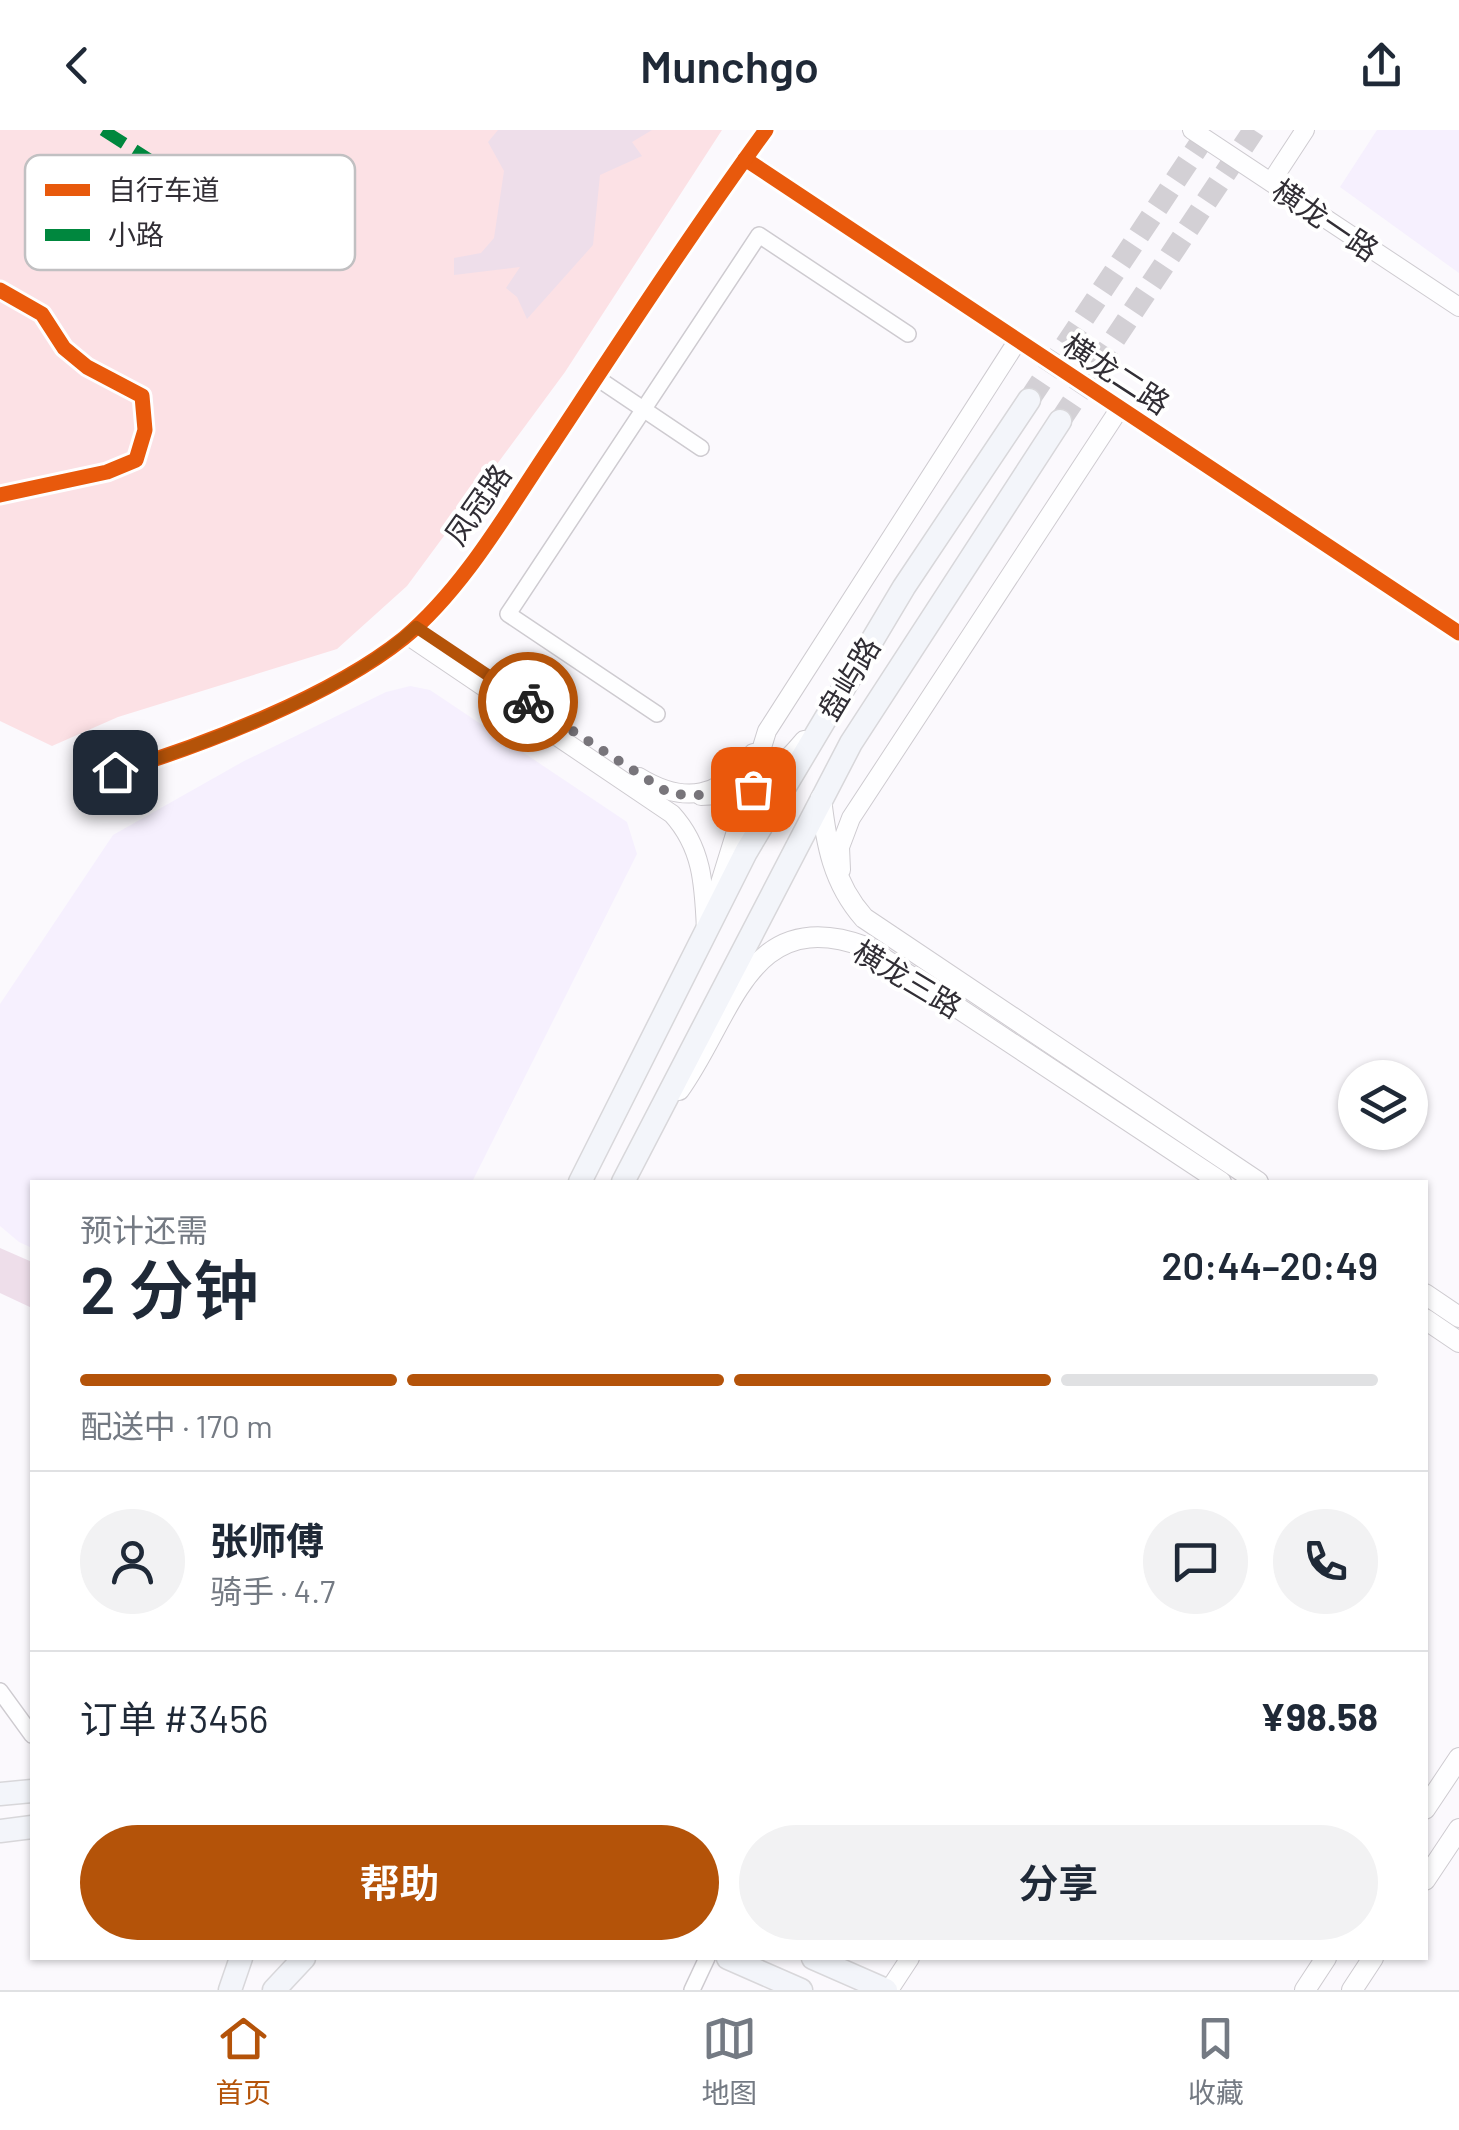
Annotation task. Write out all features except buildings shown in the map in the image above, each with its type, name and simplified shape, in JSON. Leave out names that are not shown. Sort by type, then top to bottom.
[{"type":"main road","name":"盘屿路","points":[[581,1180],[746,852],[904,587],[1029,400]]},
{"type":"main road","name":"盘屿路","points":[[624,1180],[822,798],[910,647],[1060,420]]},
{"type":"main road","name":"横龙三路","points":[[822,798],[828,850],[846,895],[864,918],[1255,1180]]},
{"type":"main road","name":"横龙三路","points":[[648,1132],[699,1062],[751,968],[775,946],[816,934],[866,946],[1217,1180]]},
{"type":"main road","points":[[1428,1296],[1459,1317]]},
{"type":"main road","points":[[1428,1321],[1459,1342]]},
{"type":"main road","points":[[1428,1804],[1459,1758]]},
{"type":"main road","points":[[0,1794],[30,1791]]},
{"type":"main road","points":[[0,1831],[30,1828]]},
{"type":"main road","points":[[1428,1876],[1459,1829]]},
{"type":"main road","points":[[272,1990],[280,1960]]},
{"type":"main road","points":[[272,1990],[302,1960]]},
{"type":"main road","points":[[733,1960],[801,1990]]},
{"type":"main road","points":[[818,1960],[888,1990]]},
{"type":"main road","points":[[1305,1990],[1325,1960]]},
{"type":"main road","points":[[1352,1990],[1372,1960]]},
{"type":"street","name":"凤冠路","points":[[115,772],[198,744],[283,706],[363,665],[412,631],[484,544],[766,130]]},
{"type":"street","name":"横龙一路","points":[[1192,130],[1459,307]]},
{"type":"street","points":[[1270,182],[1305,130]]},
{"type":"street","name":"横龙二路","points":[[745,158],[1459,633]]},
{"type":"street","points":[[658,714],[508,614],[758,235],[908,334]]},
{"type":"street","points":[[692,796],[738,772],[1018,340]]},
{"type":"street","points":[[597,378],[701,448]]},
{"type":"street","points":[[846,895],[840,847],[851,818],[1120,408]]},
{"type":"street","points":[[412,631],[654,786],[678,796],[746,791],[774,774],[830,708]]},
{"type":"street","points":[[412,631],[672,814],[689,836],[700,864],[706,930]]},
{"type":"street","points":[[706,930],[767,731]]},
{"type":"street","points":[[0,1691],[30,1733]]},
{"type":"street","points":[[692,1990],[706,1960]]},
{"type":"street","points":[[888,1990],[909,1960]]},
{"type":"shaded area","points":[[0,130],[722,130],[565,372],[407,586],[337,649],[118,717],[52,746],[0,721]]},
{"type":"shaded area","points":[[1377,130],[1459,130],[1459,273],[1340,187]]},
{"type":"shaded area","points":[[410,686],[430,690],[627,822],[637,854],[473,1180],[30,1180],[30,1247],[19,1242],[0,1226],[0,1004],[113,835],[244,761],[386,692]]},
{"type":"tunnel","points":[[1029,400],[1209,130]]},
{"type":"tunnel","points":[[1060,421],[1254,130]]},
{"type":"marked path","points":[[103,130],[142,155]]},
{"type":"cycle path","points":[[115,772],[227,733],[304,699],[375,659],[426,618],[484,547],[766,130]]},
{"type":"cycle path","points":[[745,159],[1459,633]]},
{"type":"cycle path","points":[[0,290],[42,314],[64,348],[87,367],[142,396],[145,430],[136,460],[107,472],[0,495]]},
{"type":"way so far","points":[[528,702],[670,794],[723,796],[753,789]]},
{"type":"route","points":[[115,772],[198,744],[283,706],[376,658],[416,627],[528,702]]}]
